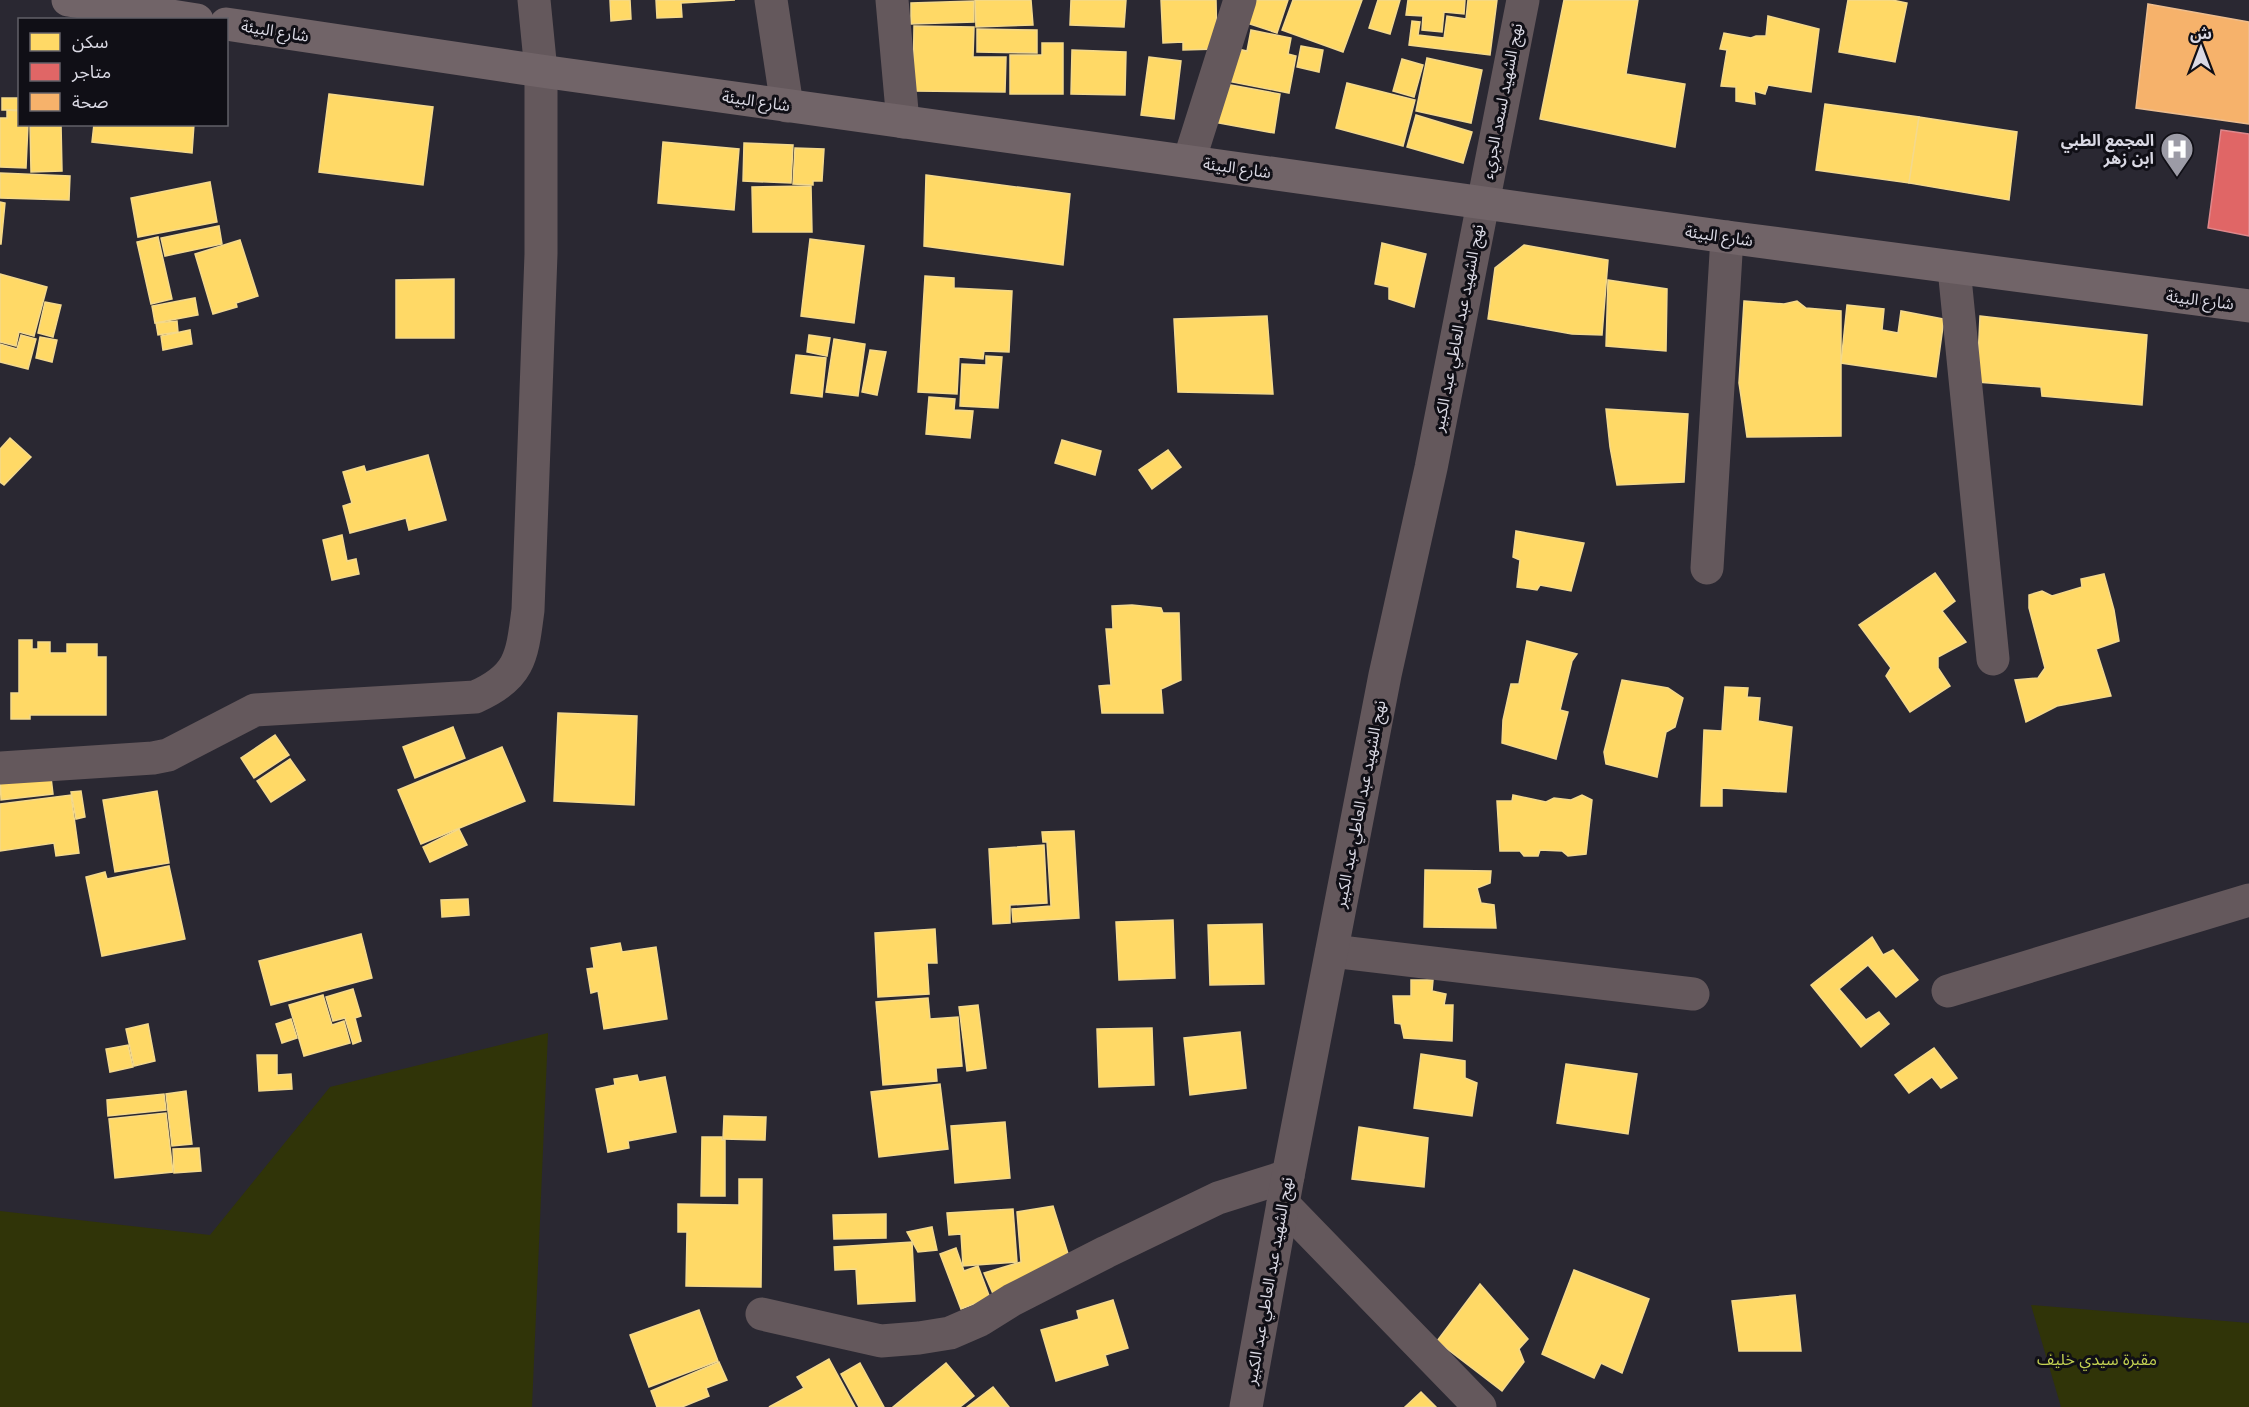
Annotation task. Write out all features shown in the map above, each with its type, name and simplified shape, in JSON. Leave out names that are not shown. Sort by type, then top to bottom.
[{"type":"street","points":[[68,0],[184,18]]},
{"type":"street","points":[[0,768],[153,758],[168,755],[255,710],[475,697],[496,688],[508,676],[524,646],[528,610],[541,254],[541,71],[534,0]]},
{"type":"street","points":[[771,0],[787,106]]},
{"type":"street","points":[[892,0],[903,122]]},
{"type":"street","points":[[1189,161],[1240,0]]},
{"type":"street","name":"نهج الشهيد لسعد الجريء","points":[[1482,202],[1522,0]]},
{"type":"street","name":"شارع البيئة","points":[[228,24],[787,106],[1727,237],[2249,306]]},
{"type":"street","name":"نهج الشهيد عبد العاطي عبد الكبير","points":[[1246,1407],[1385,675],[1431,468],[1482,202]]},
{"type":"street","points":[[1707,568],[1727,237]]},
{"type":"street","points":[[1954,268],[1993,659]]},
{"type":"street","points":[[1948,992],[2249,900]]},
{"type":"street","points":[[1332,951],[1693,994]]},
{"type":"street","points":[[762,1314],[881,1341],[950,1333],[980,1320],[1012,1300],[1106,1252],[1218,1198],[1286,1190],[1480,1407]]},
{"type":"green space","points":[[548,1033],[532,1407],[0,1407],[0,1211],[210,1235],[330,1087]]},
{"type":"green space","name":"مقبرة سيدي خليف","points":[[2031,1305],[2249,1323],[2249,1407],[2061,1407]]},
{"type":"building: سكن","points":[[610,0],[630,0],[631,19],[611,21]]},
{"type":"building: سكن","points":[[656,0],[735,0],[681,3],[682,17],[657,18]]},
{"type":"building: سكن","points":[[975,0],[1031,0],[1033,25],[976,27]]},
{"type":"building: سكن","points":[[1071,0],[1126,0],[1124,27],[1070,25]]},
{"type":"building: سكن","points":[[1161,0],[1216,0],[1217,49],[1183,50],[1183,42],[1163,43]]},
{"type":"building: سكن","points":[[1249,0],[1288,0],[1277,33],[1241,21]]},
{"type":"building: سكن","points":[[1293,0],[1362,0],[1343,52],[1282,30]]},
{"type":"building: سكن","points":[[1378,0],[1400,0],[1390,34],[1369,28]]},
{"type":"building: سكن","points":[[1408,0],[1465,0],[1464,14],[1444,12],[1442,32],[1422,30],[1423,16],[1406,15]]},
{"type":"building: سكن","points":[[1468,0],[1497,0],[1490,55],[1409,45],[1412,21],[1420,22],[1418,35],[1444,38],[1447,16],[1466,19]]},
{"type":"building: سكن","points":[[1564,0],[1638,0],[1626,74],[1685,84],[1675,147],[1540,119]]},
{"type":"building: سكن","points":[[1848,0],[1892,0],[1907,3],[1895,62],[1839,52]]},
{"type":"building: سكن","points":[[974,1],[974,22],[911,24],[911,3]]},
{"type":"building: سكن","points":[[1768,16],[1819,29],[1811,92],[1768,85],[1765,94],[1754,91],[1755,104],[1736,101],[1736,87],[1721,86],[1727,50],[1720,49],[1724,33],[1751,38],[1766,36]]},
{"type":"building: سكن","points":[[914,26],[974,27],[973,57],[1006,57],[1005,92],[913,91]]},
{"type":"building: سكن","points":[[977,29],[1037,30],[1037,53],[977,52]]},
{"type":"building: سكن","points":[[1251,30],[1291,38],[1288,54],[1296,56],[1289,93],[1227,81],[1233,48],[1247,51]]},
{"type":"building: سكن","points":[[1042,43],[1063,43],[1063,94],[1010,94],[1010,55],[1042,55]]},
{"type":"building: سكن","points":[[1301,46],[1323,50],[1319,72],[1297,67]]},
{"type":"building: سكن","points":[[1072,50],[1126,52],[1125,95],[1071,94]]},
{"type":"building: سكن","points":[[1149,57],[1181,61],[1174,119],[1141,115]]},
{"type":"building: سكن","points":[[1427,58],[1482,70],[1471,123],[1416,111]]},
{"type":"building: سكن","points":[[1402,59],[1423,65],[1414,97],[1393,91]]},
{"type":"building: سكن","points":[[1220,83],[1280,94],[1274,133],[1213,122]]},
{"type":"building: سكن","points":[[1347,83],[1415,100],[1403,146],[1336,128]]},
{"type":"building: سكن","points":[[329,94],[433,107],[423,185],[319,172]]},
{"type":"building: سكن","points":[[2,98],[18,98],[18,110],[2,110]]},
{"type":"building: سكن","points":[[1825,104],[1919,117],[1909,183],[1816,170]]},
{"type":"building: سكن","points":[[7,110],[18,111],[18,126],[28,126],[26,168],[0,167],[0,118],[7,118]]},
{"type":"building: سكن","points":[[1416,115],[1472,132],[1463,163],[1407,147]]},
{"type":"building: سكن","points":[[1919,117],[2017,132],[2009,200],[1909,183]]},
{"type":"building: سكن","points":[[30,126],[61,126],[62,171],[31,172]]},
{"type":"building: سكن","points":[[94,126],[194,126],[192,153],[92,142]]},
{"type":"building: سكن","points":[[663,142],[739,149],[734,210],[658,203]]},
{"type":"building: سكن","points":[[744,143],[793,145],[791,183],[743,181]]},
{"type":"building: سكن","points":[[795,148],[824,149],[822,181],[813,181],[813,185],[793,184]]},
{"type":"building: سكن","points":[[0,173],[70,176],[69,200],[0,198]]},
{"type":"building: سكن","points":[[926,175],[1070,194],[1063,265],[924,246]]},
{"type":"building: سكن","points":[[210,182],[217,222],[138,237],[131,198]]},
{"type":"building: سكن","points":[[811,186],[812,232],[753,232],[752,187]]},
{"type":"building: سكن","points":[[0,202],[5,203],[1,244],[0,244]]},
{"type":"building: سكن","points":[[219,226],[222,244],[165,256],[161,238]]},
{"type":"building: سكن","points":[[158,237],[172,299],[151,304],[137,242]]},
{"type":"building: سكن","points":[[810,239],[864,246],[854,323],[801,316]]},
{"type":"building: سكن","points":[[240,240],[258,296],[236,303],[237,307],[213,314],[195,254]]},
{"type":"building: سكن","points":[[1382,243],[1426,254],[1414,307],[1389,299],[1389,287],[1375,284]]},
{"type":"building: سكن","points":[[1524,245],[1608,260],[1602,335],[1572,334],[1488,319],[1495,268]]},
{"type":"building: سكن","points":[[0,274],[47,287],[34,336],[19,332],[16,346],[0,342]]},
{"type":"building: سكن","points":[[925,276],[954,278],[954,288],[1012,291],[1009,352],[984,351],[983,359],[959,357],[957,394],[918,392]]},
{"type":"building: سكن","points":[[454,279],[454,338],[396,338],[396,280]]},
{"type":"building: سكن","points":[[1608,280],[1667,289],[1666,351],[1606,346]]},
{"type":"building: سكن","points":[[195,298],[198,315],[155,323],[152,306]]},
{"type":"building: سكن","points":[[1744,301],[1784,304],[1797,301],[1806,308],[1841,311],[1841,436],[1747,437],[1739,383]]},
{"type":"building: سكن","points":[[45,302],[61,305],[53,337],[38,333]]},
{"type":"building: سكن","points":[[1847,305],[1884,309],[1882,330],[1898,333],[1901,311],[1944,319],[1936,377],[1841,363]]},
{"type":"building: سكن","points":[[1267,316],[1273,394],[1178,392],[1174,319]]},
{"type":"building: سكن","points":[[1980,316],[2147,335],[2142,405],[2042,396],[2041,387],[1977,382]]},
{"type":"building: سكن","points":[[177,321],[178,332],[158,335],[156,323]]},
{"type":"building: سكن","points":[[190,330],[192,344],[163,350],[161,336]]},
{"type":"building: سكن","points":[[21,335],[36,339],[28,369],[0,362],[0,344],[17,349]]},
{"type":"building: سكن","points":[[809,335],[830,338],[827,356],[807,352]]},
{"type":"building: سكن","points":[[40,337],[57,340],[52,362],[36,358]]},
{"type":"building: سكن","points":[[834,339],[865,344],[858,396],[826,392]]},
{"type":"building: سكن","points":[[870,350],[886,352],[877,395],[862,392]]},
{"type":"building: سكن","points":[[796,355],[826,358],[822,397],[791,393]]},
{"type":"building: سكن","points":[[986,356],[1002,357],[998,408],[960,406],[962,364],[986,365]]},
{"type":"building: سكن","points":[[929,397],[955,399],[954,410],[973,411],[970,438],[926,434]]},
{"type":"building: سكن","points":[[1606,409],[1688,414],[1684,482],[1617,485]]},
{"type":"building: سكن","points":[[10,438],[31,457],[4,485],[0,482],[0,449]]},
{"type":"building: سكن","points":[[1062,440],[1101,451],[1095,475],[1055,463]]},
{"type":"building: سكن","points":[[1168,450],[1181,467],[1152,489],[1139,470]]},
{"type":"building: سكن","points":[[428,455],[446,520],[409,530],[406,518],[350,533],[343,506],[352,503],[343,472],[364,466],[366,472]]},
{"type":"building: سكن","points":[[1516,531],[1584,543],[1571,591],[1540,585],[1537,590],[1517,587],[1520,560],[1513,557]]},
{"type":"building: سكن","points":[[342,535],[347,561],[356,559],[359,574],[332,580],[323,540]]},
{"type":"building: سكن","points":[[1935,573],[1955,601],[1942,611],[1966,642],[1938,657],[1938,668],[1950,686],[1910,712],[1886,676],[1891,668],[1859,625]]},
{"type":"building: سكن","points":[[2104,574],[2114,610],[2119,641],[2096,649],[2111,696],[2057,706],[2026,722],[2015,680],[2038,678],[2045,668],[2029,608],[2029,595],[2042,591],[2052,596],[2082,587],[2081,579]]},
{"type":"building: سكن","points":[[1132,605],[1161,608],[1163,613],[1179,613],[1181,680],[1161,689],[1163,713],[1102,713],[1099,686],[1111,685],[1106,629],[1113,629],[1112,606]]},
{"type":"building: سكن","points":[[19,640],[32,640],[32,649],[38,649],[38,642],[50,642],[50,653],[67,653],[67,644],[97,644],[97,657],[106,657],[106,715],[30,715],[30,719],[11,719],[11,693],[19,693]]},
{"type":"building: سكن","points":[[1527,641],[1577,654],[1572,661],[1560,710],[1568,712],[1556,759],[1502,743],[1503,720],[1511,684],[1519,684]]},
{"type":"building: سكن","points":[[1622,680],[1668,688],[1683,698],[1675,727],[1666,732],[1657,777],[1606,764],[1604,752]]},
{"type":"building: سكن","points":[[1725,687],[1748,688],[1747,697],[1760,698],[1758,721],[1792,727],[1786,792],[1722,788],[1722,806],[1701,806],[1704,730],[1722,731]]},
{"type":"building: سكن","points":[[558,713],[637,716],[634,805],[554,801]]},
{"type":"building: سكن","points":[[453,727],[465,758],[415,778],[403,747]]},
{"type":"building: سكن","points":[[275,735],[289,755],[254,778],[241,758]]},
{"type":"building: سكن","points":[[502,747],[525,801],[421,844],[398,790]]},
{"type":"building: سكن","points":[[290,759],[305,780],[271,802],[257,781]]},
{"type":"building: سكن","points":[[50,769],[53,794],[1,800],[0,775]]},
{"type":"building: سكن","points":[[81,791],[85,817],[76,819],[71,792]]},
{"type":"building: سكن","points":[[157,791],[169,863],[115,872],[103,800]]},
{"type":"building: سكن","points":[[71,795],[79,853],[56,856],[54,843],[0,851],[0,804]]},
{"type":"building: سكن","points":[[1513,795],[1546,802],[1554,798],[1571,800],[1582,795],[1592,800],[1586,854],[1568,856],[1562,851],[1540,850],[1538,856],[1524,856],[1520,851],[1500,851],[1497,801],[1512,801]]},
{"type":"building: سكن","points":[[459,829],[467,845],[430,862],[423,847]]},
{"type":"building: سكن","points":[[1074,831],[1079,918],[1013,922],[1012,909],[1051,906],[1047,842],[1043,842],[1042,832]]},
{"type":"building: سكن","points":[[1044,845],[1047,903],[1010,905],[1010,923],[993,924],[989,849]]},
{"type":"building: سكن","points":[[169,866],[185,939],[102,956],[86,877],[105,872],[107,879]]},
{"type":"building: سكن","points":[[1425,870],[1491,871],[1490,883],[1477,888],[1481,903],[1494,905],[1496,928],[1424,927]]},
{"type":"building: سكن","points":[[468,899],[469,915],[442,917],[441,900]]},
{"type":"building: سكن","points":[[1173,920],[1175,978],[1119,980],[1116,922]]},
{"type":"building: سكن","points":[[1262,924],[1264,984],[1210,985],[1208,925]]},
{"type":"building: سكن","points":[[935,929],[937,963],[927,963],[929,994],[878,997],[875,933]]},
{"type":"building: سكن","points":[[361,934],[372,978],[271,1005],[259,961]]},
{"type":"building: سكن","points":[[1872,937],[1883,955],[1893,950],[1918,980],[1896,997],[1868,965],[1839,989],[1866,1020],[1879,1012],[1889,1024],[1861,1047],[1811,985]]},
{"type":"building: سكن","points":[[620,943],[622,952],[656,947],[667,1019],[604,1029],[598,991],[591,993],[587,969],[594,968],[591,948]]},
{"type":"building: سكن","points":[[1411,980],[1433,980],[1432,991],[1446,994],[1444,1005],[1453,1005],[1452,1041],[1404,1038],[1401,1024],[1395,1023],[1393,996],[1411,996]]},
{"type":"building: سكن","points":[[353,989],[361,1016],[355,1018],[361,1041],[353,1044],[345,1018],[333,1021],[326,997]]},
{"type":"building: سكن","points":[[323,995],[332,1025],[344,1021],[350,1043],[304,1056],[289,1005]]},
{"type":"building: سكن","points":[[928,998],[930,1019],[958,1017],[962,1066],[936,1068],[937,1081],[883,1085],[876,1002]]},
{"type":"building: سكن","points":[[978,1005],[986,1068],[967,1071],[959,1007]]},
{"type":"building: سكن","points":[[291,1019],[297,1038],[282,1043],[276,1024]]},
{"type":"building: سكن","points":[[148,1024],[155,1061],[134,1066],[126,1029]]},
{"type":"building: سكن","points":[[1152,1028],[1154,1085],[1099,1087],[1097,1029]]},
{"type":"building: سكن","points":[[1240,1032],[1246,1088],[1190,1095],[1184,1038]]},
{"type":"building: سكن","points":[[128,1045],[133,1067],[110,1072],[106,1049]]},
{"type":"building: سكن","points":[[1934,1048],[1957,1078],[1941,1088],[1932,1077],[1909,1093],[1895,1075]]},
{"type":"building: سكن","points":[[1421,1054],[1465,1061],[1465,1078],[1477,1083],[1472,1116],[1414,1108]]},
{"type":"building: سكن","points":[[257,1055],[277,1055],[277,1075],[291,1074],[292,1089],[259,1091]]},
{"type":"building: سكن","points":[[1566,1064],[1637,1074],[1628,1134],[1557,1123]]},
{"type":"building: سكن","points":[[637,1075],[639,1082],[665,1077],[676,1132],[628,1141],[629,1148],[608,1152],[596,1089],[615,1085],[614,1079]]},
{"type":"building: سكن","points":[[940,1084],[948,1149],[879,1157],[871,1092]]},
{"type":"building: سكن","points":[[186,1091],[192,1144],[172,1146],[166,1094]]},
{"type":"building: سكن","points":[[164,1094],[166,1110],[108,1116],[107,1100]]},
{"type":"building: سكن","points":[[166,1113],[173,1172],[115,1178],[109,1119]]},
{"type":"building: سكن","points":[[724,1116],[766,1117],[765,1140],[723,1139]]},
{"type":"building: سكن","points":[[1005,1122],[1010,1178],[955,1183],[951,1126]]},
{"type":"building: سكن","points":[[1359,1127],[1428,1138],[1424,1187],[1352,1179]]},
{"type":"building: سكن","points":[[702,1137],[722,1137],[722,1140],[725,1140],[725,1196],[701,1196]]},
{"type":"building: سكن","points":[[199,1148],[201,1171],[174,1173],[173,1149]]},
{"type":"building: سكن","points":[[739,1179],[762,1179],[761,1287],[686,1286],[687,1232],[678,1232],[678,1204],[739,1205]]},
{"type":"building: سكن","points":[[1053,1206],[1070,1260],[994,1296],[984,1273],[1021,1262],[1017,1212]]},
{"type":"building: سكن","points":[[1013,1209],[1017,1262],[963,1266],[961,1234],[949,1235],[947,1213]]},
{"type":"building: سكن","points":[[886,1214],[886,1238],[834,1239],[833,1215]]},
{"type":"building: سكن","points":[[932,1227],[937,1250],[918,1252],[907,1232]]},
{"type":"building: سكن","points":[[912,1242],[915,1301],[858,1304],[856,1269],[835,1270],[834,1247]]},
{"type":"building: سكن","points":[[956,1248],[964,1271],[978,1266],[990,1298],[961,1309],[940,1254]]},
{"type":"building: سكن","points":[[1574,1270],[1649,1299],[1622,1373],[1601,1363],[1594,1378],[1542,1354]]},
{"type":"building: سكن","points":[[1480,1284],[1528,1339],[1519,1349],[1524,1362],[1502,1391],[1437,1341]]},
{"type":"building: سكن","points":[[1795,1295],[1801,1351],[1739,1351],[1732,1301]]},
{"type":"building: سكن","points":[[1113,1300],[1128,1348],[1105,1355],[1108,1365],[1056,1381],[1041,1330],[1079,1319],[1077,1311]]},
{"type":"building: سكن","points":[[699,1310],[718,1361],[649,1387],[630,1335]]},
{"type":"building: سكن","points":[[829,1359],[855,1407],[769,1407],[804,1388],[797,1377]]},
{"type":"building: سكن","points":[[719,1362],[727,1380],[706,1388],[709,1396],[682,1407],[657,1407],[651,1391]]},
{"type":"building: سكن","points":[[860,1363],[884,1407],[859,1407],[841,1374]]},
{"type":"building: سكن","points":[[946,1363],[974,1396],[960,1407],[893,1407]]},
{"type":"building: سكن","points":[[993,1387],[1009,1407],[967,1407]]},
{"type":"building: سكن","points":[[1421,1392],[1436,1407],[1405,1407]]},
{"type":"building: متاجر","points":[[2221,130],[2249,134],[2249,236],[2208,228]]},
{"type":"building: صحة","points":[[2148,4],[2249,22],[2249,124],[2136,108]]},
{"type":"place","name":"المجمع الطبي ابن زهر","points":[[2177,178]]}]
